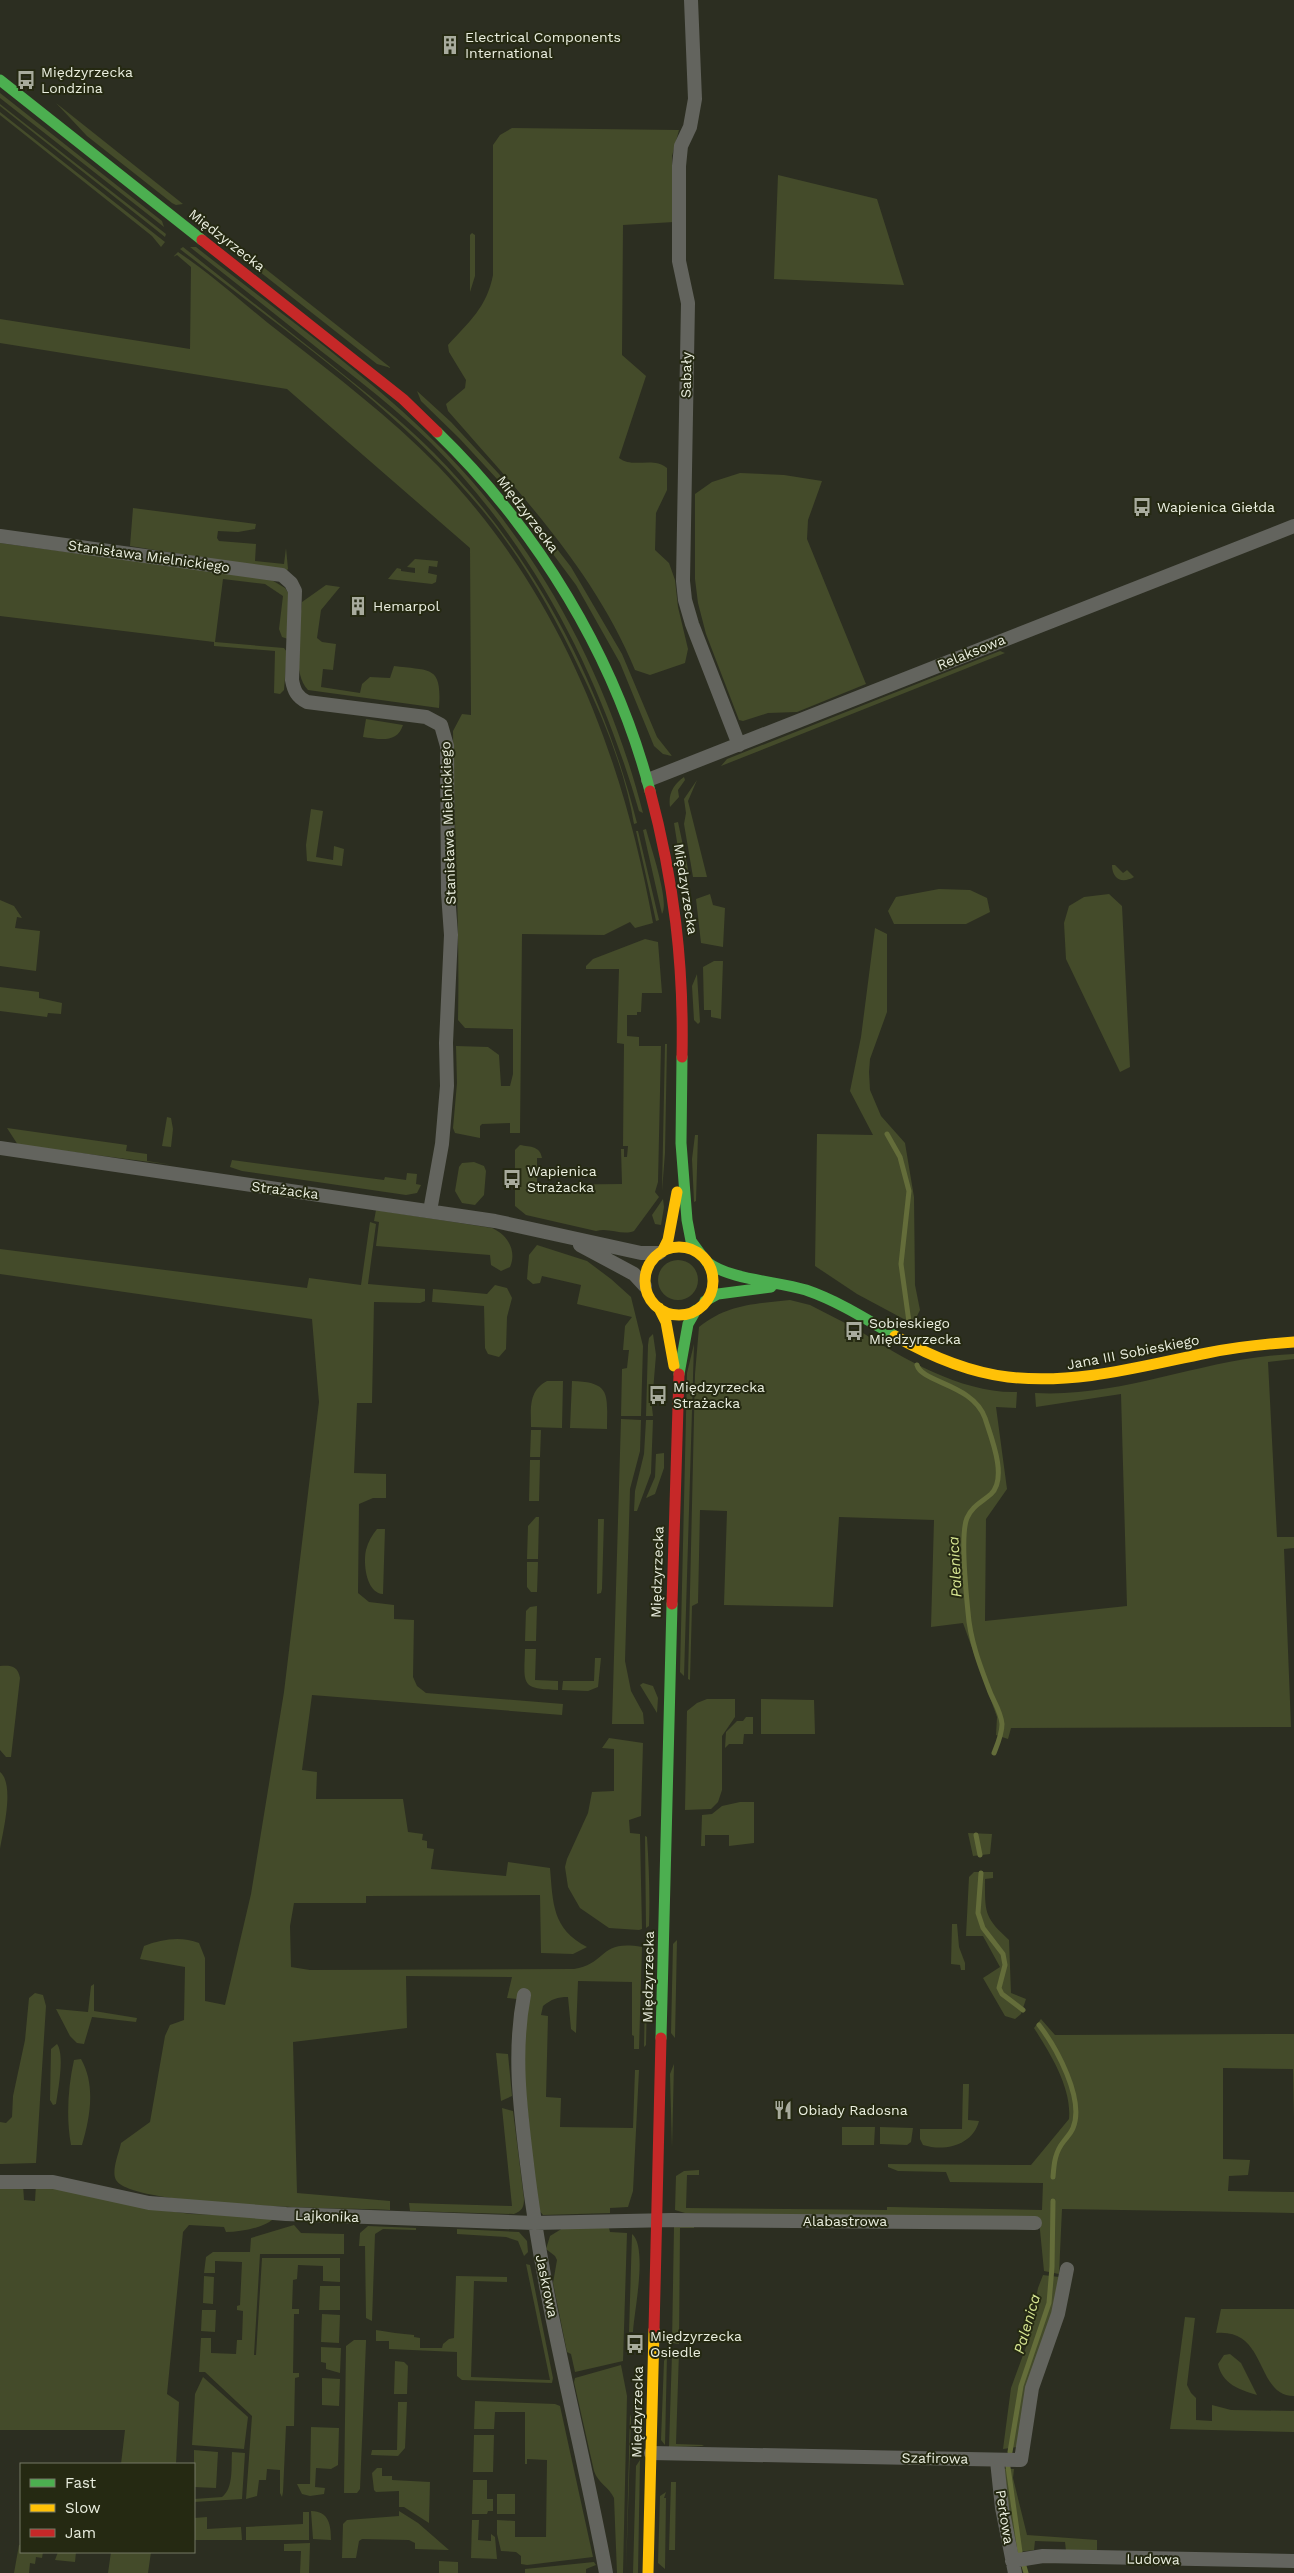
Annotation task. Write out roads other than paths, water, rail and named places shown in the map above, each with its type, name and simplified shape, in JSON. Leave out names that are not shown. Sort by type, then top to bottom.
[{"type":"main road","name":"Międzyrzecka","points":[[0,80],[391,389],[441,435],[477,472],[522,527],[577,611],[626,712],[648,780],[670,872],[681,955],[683,1017],[681,1168],[690,1236],[704,1259]]},
{"type":"main road","name":"Międzyrzecka","points":[[660,1253],[670,1235],[681,1168]]},
{"type":"main road","points":[[682,1247],[693,1250],[704,1259],[712,1281],[705,1301],[696,1310],[678,1314],[658,1308],[648,1296],[645,1286],[647,1268],[660,1253],[682,1247]]},
{"type":"main road","name":"Jana III Sobieskiego","points":[[704,1259],[722,1272],[788,1286],[834,1302],[915,1348],[946,1362],[996,1376],[1028,1380],[1090,1378],[1234,1349],[1294,1342]]},
{"type":"main road","name":"Jana III Sobieskiego","points":[[705,1301],[714,1296],[735,1291],[788,1286]]},
{"type":"main road","name":"Międzyrzecka","points":[[658,1308],[666,1322],[677,1382]]},
{"type":"main road","name":"Międzyrzecka","points":[[648,2573],[677,1382],[688,1324],[696,1310]]},
{"type":"street","name":"Sabały","points":[[691,0],[695,99],[690,127],[681,146],[679,175],[679,261],[688,303],[683,581],[685,600],[692,624],[739,745]]},
{"type":"street","name":"Relaksowa","points":[[648,780],[1009,636],[1126,593],[1294,526]]},
{"type":"street","name":"Stanisława Mielnickiego","points":[[0,536],[282,576],[291,583],[296,591],[292,680],[296,694],[301,699],[307,702],[426,717],[441,725],[447,746],[448,893],[451,935],[446,1043],[447,1086],[442,1144],[430,1211]]},
{"type":"street","name":"Strażacka","points":[[0,1148],[495,1221],[641,1254],[660,1253]]},
{"type":"street","name":"Strażacka","points":[[568,1239],[634,1274],[645,1286]]},
{"type":"street","name":"Jaskrowa","points":[[524,1995],[518,2032],[517,2068],[534,2222],[606,2573]]},
{"type":"street","name":"Lajkonika","points":[[0,2182],[53,2182],[149,2203],[220,2210],[534,2222],[656,2220]]},
{"type":"street","name":"Alabastrowa","points":[[656,2220],[1034,2223]]},
{"type":"street","name":"Szafirowa","points":[[651,2453],[1022,2460],[1024,2457],[1032,2388],[1058,2314],[1067,2269]]},
{"type":"street","name":"Perłowa","points":[[997,2461],[1001,2501],[1014,2567]]},
{"type":"street","name":"Ludowa","points":[[1014,2567],[1043,2556],[1208,2566],[1294,2561]]},
{"type":"waterway","name":"Palenica","points":[[887,1134],[900,1157],[909,1191],[901,1264],[909,1322]]},
{"type":"waterway","name":"Palenica","points":[[917,1365],[928,1376],[960,1391],[979,1407],[985,1418],[997,1457],[998,1478],[996,1487],[969,1514],[964,1537],[966,1591],[973,1643],[990,1692],[999,1711],[1002,1724],[1001,1735],[994,1753]]},
{"type":"waterway","name":"Palenica","points":[[976,1835],[980,1855]]},
{"type":"waterway","name":"Palenica","points":[[981,1873],[978,1913],[983,1928],[1003,1954],[1005,1965],[999,1988],[1002,1994],[1023,2010]]},
{"type":"waterway","name":"Palenica","points":[[1039,2025],[1053,2046],[1067,2074],[1075,2103],[1076,2116],[1073,2128],[1057,2154],[1053,2177]]},
{"type":"waterway","name":"Palenica","points":[[1010,2452],[1021,2386],[1049,2303],[1052,2267],[1053,2201]]},
{"type":"waterway","name":"Palenica","points":[[1008,2467],[1020,2552]]},
{"type":"waterway","name":"Palenica","points":[[1024,2566],[1026,2573]]},
{"type":"place","name":"Electrical Components International","points":[[450,45]]},
{"type":"place","name":"Międzyrzecka Londzina","points":[[26,80]]},
{"type":"place","name":"Wapienica Giełda","points":[[1142,507]]},
{"type":"place","name":"Hemarpol","points":[[358,606]]},
{"type":"place","name":"Wapienica Strażacka","points":[[512,1179]]},
{"type":"place","name":"Sobieskiego Międzyrzecka","points":[[854,1331]]},
{"type":"place","name":"Międzyrzecka Strażacka","points":[[658,1395]]},
{"type":"place","name":"Obiady Radosna","points":[[783,2110]]},
{"type":"place","name":"Międzyrzecka Osiedle","points":[[635,2344]]}]
